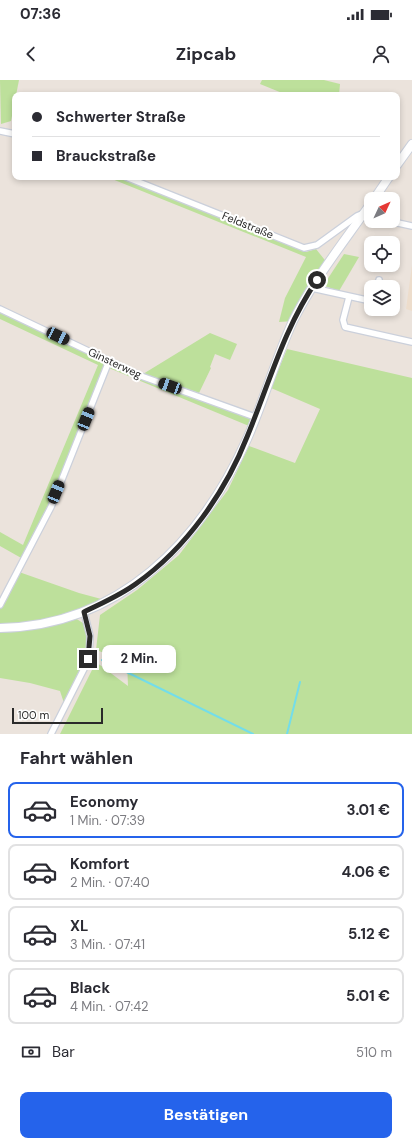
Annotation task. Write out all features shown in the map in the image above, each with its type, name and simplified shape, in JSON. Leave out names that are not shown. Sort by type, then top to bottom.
[{"type":"main road","points":[[400,162],[412,144]]},
{"type":"main road","points":[[379,192],[387,180]]},
{"type":"main road","points":[[0,628],[51,622],[84,612],[137,584],[176,549],[195,527],[223,484],[246,440],[284,342],[312,288],[364,218]]},
{"type":"street","points":[[0,130],[12,133]]},
{"type":"street","name":"Feldstraße","points":[[134,180],[304,248],[317,245],[357,216],[364,215]]},
{"type":"street","points":[[400,223],[412,226]]},
{"type":"street","points":[[312,288],[364,300]]},
{"type":"street","points":[[349,297],[343,320],[345,327],[412,342]]},
{"type":"street","name":"Ginsterweg","points":[[0,310],[141,376],[255,418]]},
{"type":"street","points":[[0,606],[51,507],[109,361]]},
{"type":"street","points":[[51,734],[88,659],[90,636],[84,612]]},
{"type":"shaded area","points":[[412,265],[412,311],[406,309]]},
{"type":"green space","points":[[0,80],[19,80],[17,92],[12,92],[11,121],[1,124]]},
{"type":"green space","points":[[262,80],[324,80],[340,84],[339,92],[280,92],[260,84]]},
{"type":"green space","points":[[114,180],[128,180],[306,252],[316,249],[328,264],[294,321],[279,322],[285,298],[306,257]]},
{"type":"green space","points":[[344,254],[359,257],[339,291],[325,286],[325,283]]},
{"type":"green space","points":[[0,311],[102,359],[105,362],[49,507],[23,559],[0,546],[0,532],[23,545],[98,365],[0,319]]},
{"type":"green space","points":[[210,333],[237,344],[230,360],[215,354],[210,367],[211,368],[199,393],[143,374]]},
{"type":"green space","points":[[287,349],[412,378],[412,734],[60,734],[96,662],[128,686],[127,661],[96,650],[100,615],[137,590],[179,555],[228,490],[249,446],[295,463],[320,409],[271,388]]},
{"type":"green space","points":[[114,365],[252,418],[249,426],[109,368]]},
{"type":"green space","points":[[19,572],[79,593],[105,600],[67,615],[27,623],[0,625],[0,608]]},
{"type":"green space","points":[[75,618],[83,623],[87,635],[88,652],[64,703],[60,691],[30,683],[0,678],[0,629],[33,628]]},
{"type":"waterway","points":[[102,660],[253,734]]},
{"type":"waterway","points":[[287,734],[300,682]]},
{"type":"route","points":[[88,659],[90,650],[90,636],[84,612],[137,584],[157,568],[195,527],[223,484],[246,440],[278,355],[302,304],[317,280]]}]
